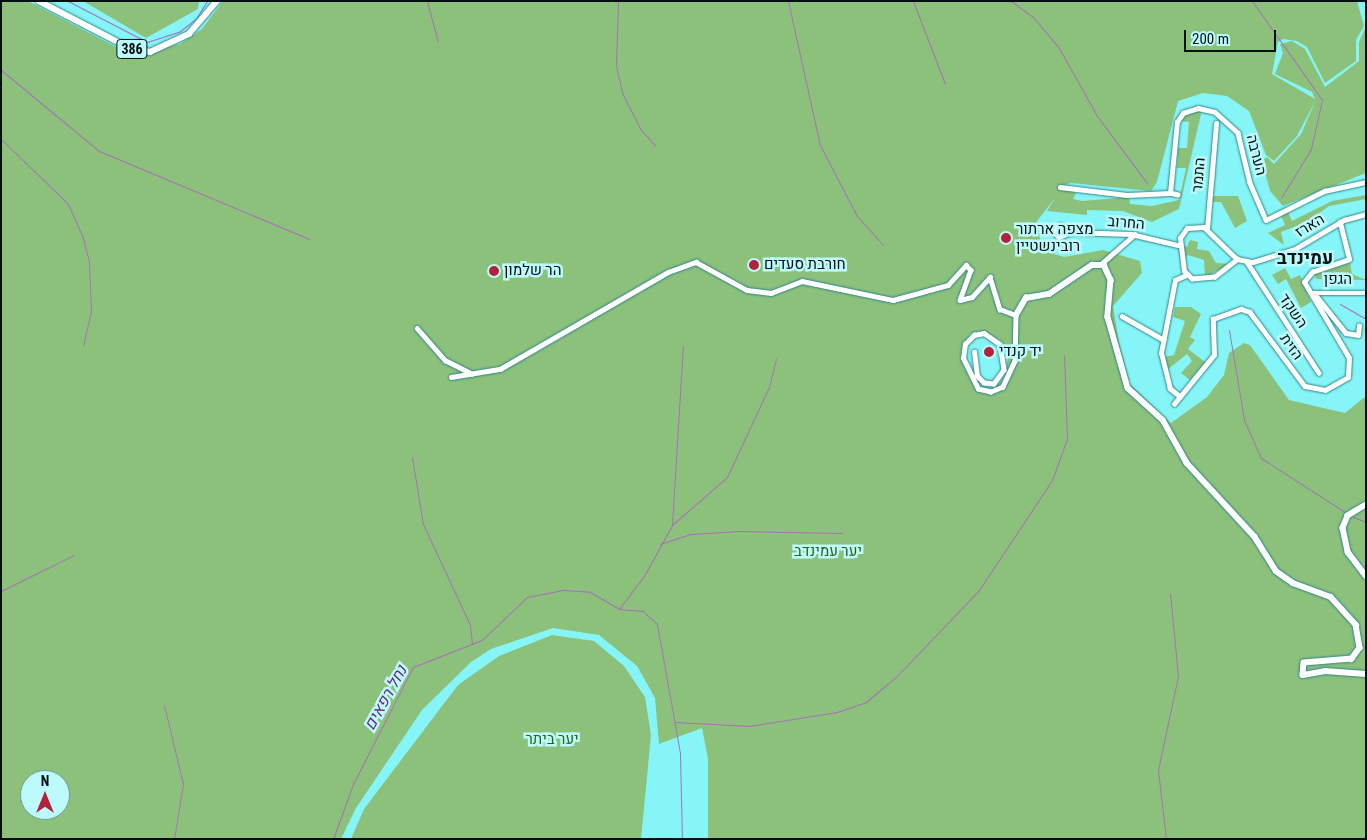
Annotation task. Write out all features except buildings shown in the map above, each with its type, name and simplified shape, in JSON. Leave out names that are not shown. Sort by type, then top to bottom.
[{"type":"main road","name":"386","points":[[38,1],[124,45],[150,52],[189,34],[218,1]]},
{"type":"main road","points":[[1016,315],[1026,298],[1046,295],[1086,267],[1101,264],[1111,280],[1106,310],[1128,388],[1163,420],[1187,463],[1255,537],[1276,571],[1293,584],[1331,598],[1356,625],[1360,648],[1352,659],[1304,663],[1303,675],[1325,671],[1366,674]]},
{"type":"main road","points":[[1366,505],[1348,516],[1343,528],[1348,552],[1366,576]]},
{"type":"street","name":"הערבה","points":[[1170,193],[1177,122],[1183,112],[1198,108],[1215,112],[1238,133],[1250,183],[1266,220],[1327,190],[1366,182]]},
{"type":"street","name":"התמר","points":[[1207,229],[1216,123]]},
{"type":"street","points":[[1060,187],[1127,195],[1170,193],[1178,195]]},
{"type":"street","name":"הארז","points":[[1247,262],[1301,246],[1340,222],[1366,214]]},
{"type":"street","points":[[1340,222],[1349,259],[1308,274],[1304,282],[1346,333],[1358,335],[1359,326]]},
{"type":"street","points":[[1186,275],[1178,245],[1186,228],[1207,229],[1238,259],[1247,262]]},
{"type":"street","name":"החרוב","points":[[1070,232],[1135,234],[1178,245]]},
{"type":"street","points":[[1101,264],[1135,234]]},
{"type":"street","points":[[1180,397],[1171,390],[1165,372],[1164,340],[1175,280],[1186,275],[1211,278],[1238,259]]},
{"type":"street","points":[[451,377],[500,369],[668,272],[696,262],[747,290],[770,293],[802,281],[879,299],[902,299],[948,285],[966,264],[971,270],[960,300],[972,298],[990,277],[1000,309],[1016,315],[1015,361],[998,390],[983,391],[976,386],[963,352],[967,340],[980,333],[1000,344],[1004,370],[994,384],[984,383],[978,376],[974,352]]},
{"type":"street","name":"השקד","points":[[1247,262],[1320,372]]},
{"type":"street","name":"הגפן","points":[[1312,293],[1366,293]]},
{"type":"street","name":"הזית","points":[[1174,404],[1214,355],[1211,321],[1242,309],[1250,312],[1302,384],[1325,390],[1344,381],[1351,373],[1349,358],[1312,293]]},
{"type":"street","points":[[1122,316],[1164,340]]},
{"type":"street","points":[[417,328],[445,360],[473,374]]},
{"type":"green space","name":"יער עמינדב","points":[[1,1],[28,1],[131,55],[180,44],[202,29],[223,1],[1357,1],[1364,26],[1356,40],[1356,61],[1325,83],[1307,47],[1297,41],[1283,39],[1278,42],[1272,74],[1315,99],[1312,92],[1275,74],[1283,53],[1280,44],[1292,41],[1305,49],[1325,87],[1359,61],[1359,42],[1366,26],[1366,173],[1283,206],[1270,191],[1262,161],[1267,157],[1274,164],[1301,134],[1316,100],[1297,136],[1274,161],[1266,155],[1249,111],[1227,96],[1203,93],[1178,101],[1157,182],[1151,191],[1071,183],[1061,186],[1076,193],[1073,199],[1082,201],[1129,197],[1130,204],[1152,206],[1179,200],[1186,168],[1177,168],[1178,148],[1187,148],[1189,122],[1180,121],[1184,115],[1202,110],[1179,209],[1152,222],[1123,211],[1087,210],[1087,215],[1047,211],[1055,198],[1037,221],[1042,250],[1064,257],[1103,250],[1140,261],[1142,273],[1113,306],[1119,342],[1130,384],[1171,423],[1207,397],[1224,375],[1229,353],[1244,343],[1250,345],[1289,400],[1345,413],[1366,396],[1366,839],[708,839],[708,759],[702,728],[659,744],[655,698],[637,666],[599,635],[553,628],[491,649],[471,662],[422,710],[356,808],[341,839],[1,839]],"holes":[[[980,331],[1000,340],[1008,356],[1005,379],[990,389],[978,385],[966,361],[965,342],[970,334]]]},
{"type":"green space","points":[[83,1],[199,1],[198,9],[146,38]]},
{"type":"green space","points":[[1366,195],[1366,199],[1329,206],[1307,222],[1281,232],[1284,245],[1268,233],[1285,225],[1281,216],[1288,212],[1292,221],[1332,201]]},
{"type":"green space","points":[[1211,196],[1238,196],[1247,221],[1235,228],[1221,202],[1211,202]]},
{"type":"green space","points":[[1190,240],[1198,242],[1197,249],[1209,251],[1216,263],[1230,264],[1205,277],[1204,260],[1188,255],[1184,259],[1179,244],[1187,247]]},
{"type":"green space","points":[[1350,263],[1352,274],[1366,280],[1316,279],[1314,273]]},
{"type":"green space","points":[[1285,268],[1291,279],[1300,275],[1311,302],[1301,308],[1286,279],[1278,284],[1272,275]]},
{"type":"green space","points":[[1175,307],[1191,307],[1201,314],[1190,337],[1195,340],[1188,349],[1205,362],[1190,380],[1181,373],[1192,361],[1187,354],[1167,370],[1164,357],[1174,355],[1185,321],[1173,317]]},
{"type":"green space","name":"יער ביתר","points":[[552,635],[594,641],[624,666],[645,697],[651,735],[641,839],[351,839],[364,809],[458,685],[499,656]]},
{"type":"waterway","points":[[68,1],[147,42],[180,31],[196,19],[207,1]]},
{"type":"waterway","points":[[427,1],[438,42]]},
{"type":"waterway","points":[[618,1],[616,66],[622,93],[641,130],[655,145]]},
{"type":"waterway","points":[[788,1],[820,145],[857,216],[883,245]]},
{"type":"waterway","points":[[913,1],[945,84]]},
{"type":"waterway","points":[[1011,1],[1034,18],[1059,48],[1097,116],[1147,183]]},
{"type":"waterway","points":[[1252,1],[1322,100],[1311,149],[1281,198]]},
{"type":"waterway","points":[[1,70],[99,151],[309,239]]},
{"type":"waterway","points":[[1,139],[68,204],[82,235],[89,262],[91,311],[83,345]]},
{"type":"waterway","points":[[1340,304],[1366,319]]},
{"type":"waterway","points":[[1229,330],[1244,420],[1261,458],[1348,514]]},
{"type":"waterway","points":[[672,524],[683,346]]},
{"type":"waterway","points":[[675,722],[749,726],[837,712],[866,702],[895,678],[979,590],[1052,480],[1067,439],[1064,355]]},
{"type":"waterway","points":[[619,609],[644,576],[672,525],[727,477],[769,387],[776,359]]},
{"type":"waterway","points":[[412,457],[423,524],[470,625],[472,644]]},
{"type":"waterway","points":[[1353,517],[1366,522]]},
{"type":"waterway","points":[[660,544],[691,534],[739,531],[842,533]]},
{"type":"waterway","points":[[1,591],[74,555]]},
{"type":"waterway","name":"נחל רפאים","points":[[333,839],[353,784],[413,667],[482,640],[527,597],[564,590],[590,592],[619,609],[643,611],[657,624],[680,753],[682,839]]},
{"type":"waterway","points":[[1166,839],[1158,770],[1178,676],[1170,593]]},
{"type":"waterway","points":[[164,705],[183,784],[174,839]]},
{"type":"place","name":"מצפה ארתור רובינשטיין","points":[[1006,238]]},
{"type":"place","name":"חורבת סעדים","points":[[754,265]]},
{"type":"place","name":"הר שלמון","points":[[494,271]]},
{"type":"place","name":"יד קנדי","points":[[989,352]]},
{"type":"district","name":"עמינדב","points":[[1305,258]]}]
